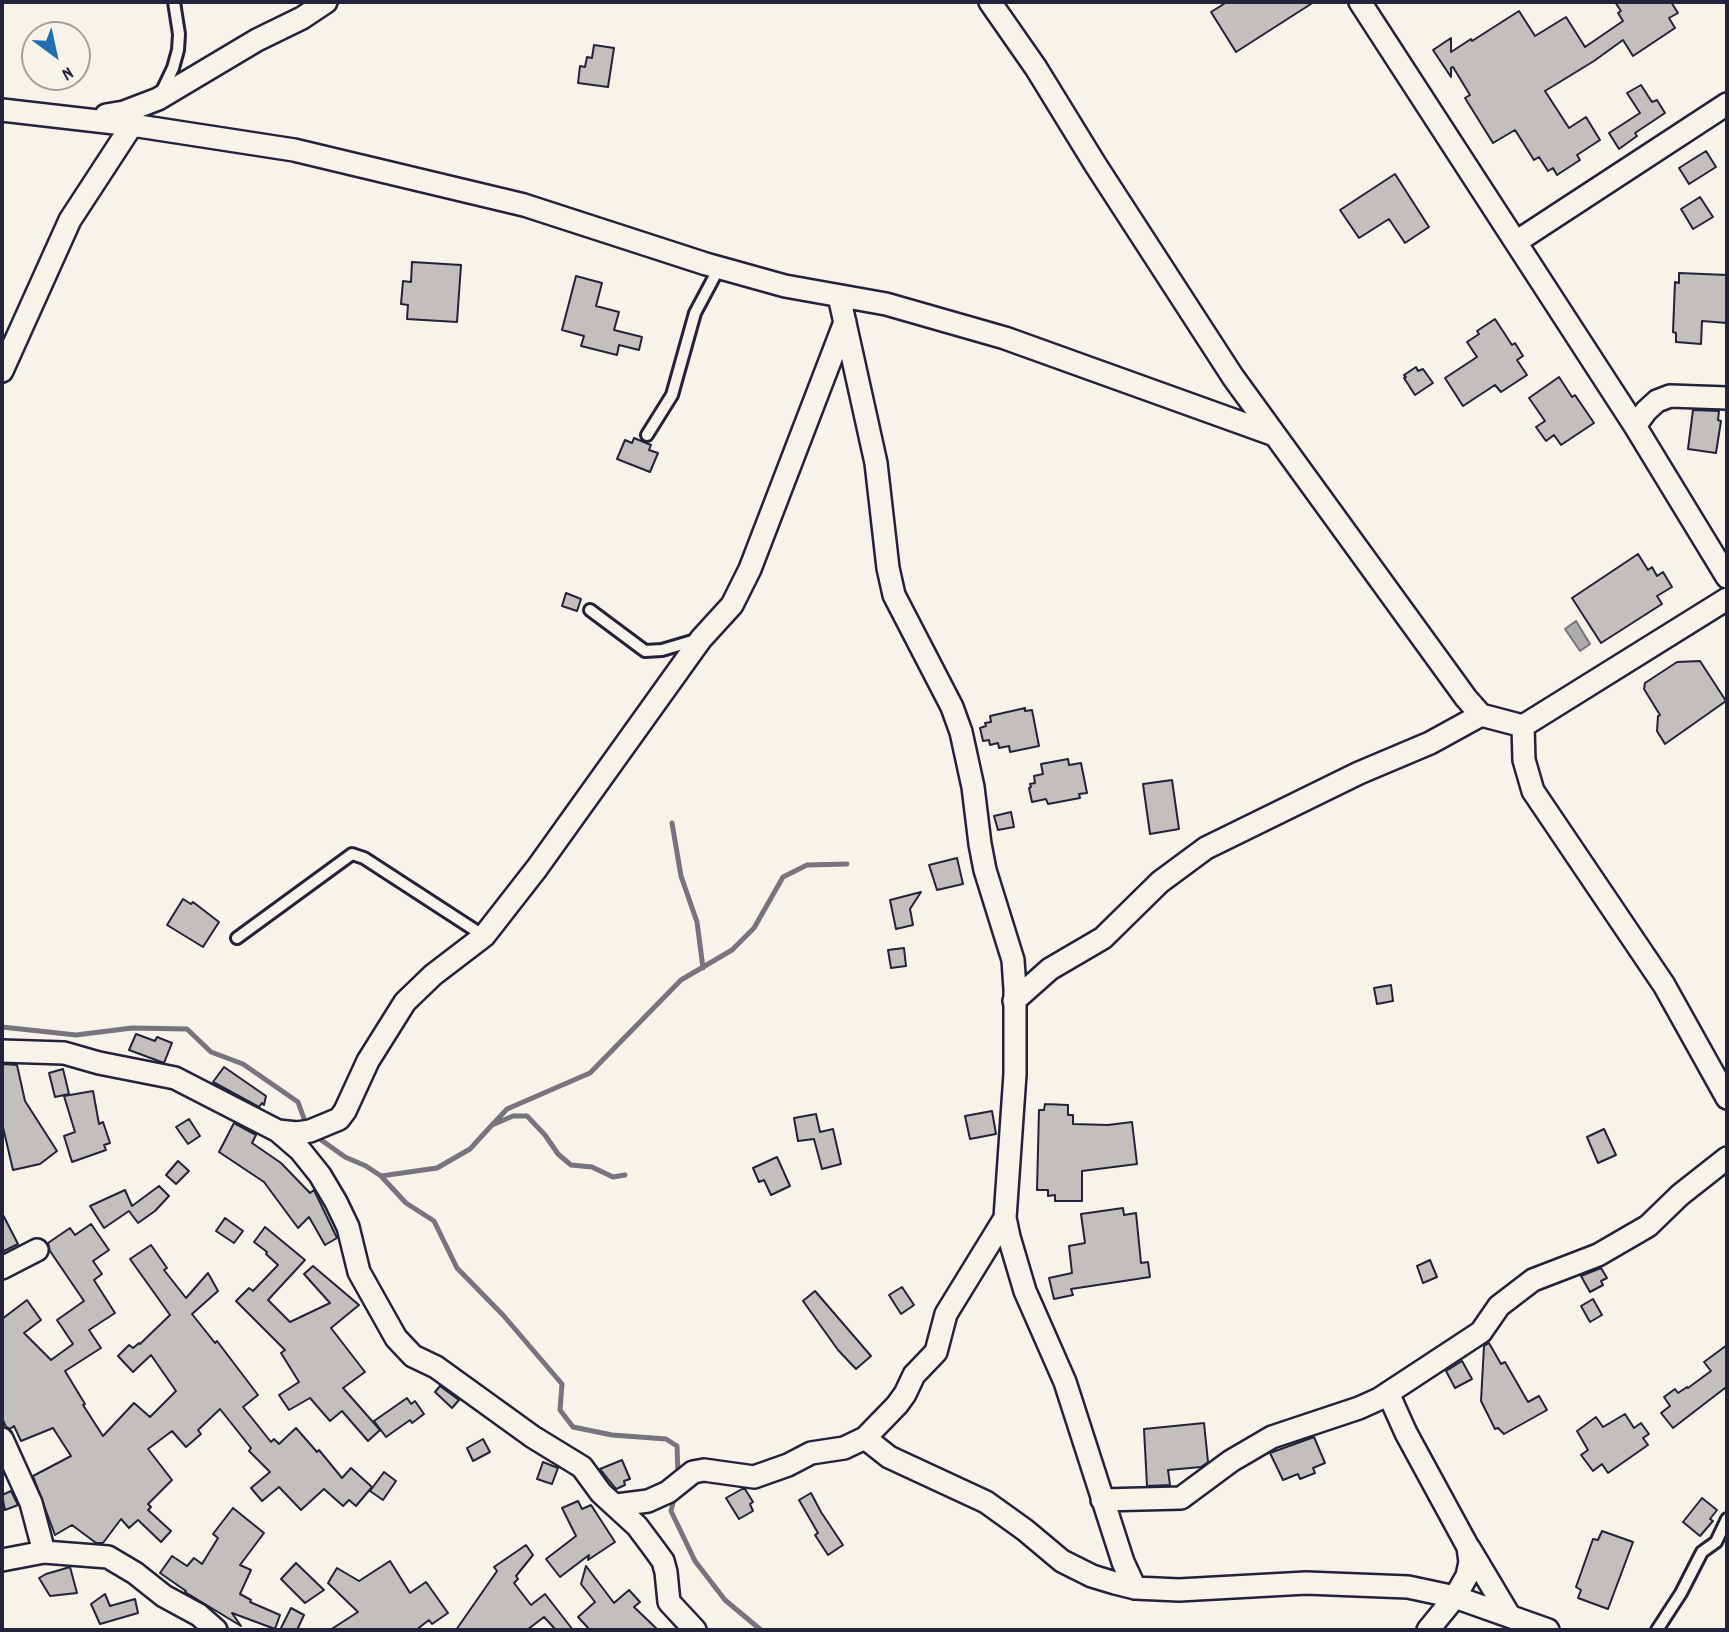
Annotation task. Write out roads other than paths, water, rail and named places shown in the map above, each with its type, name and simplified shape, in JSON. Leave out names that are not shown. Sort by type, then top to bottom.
[{"type":"street","points":[[80,119],[124,113],[158,99],[327,2]]},
{"type":"street","points":[[990,2],[1036,68],[1272,434],[1481,715],[1523,726],[1727,599]]},
{"type":"street","points":[[1360,2],[1635,426],[1727,577]]},
{"type":"street","points":[[1516,242],[1727,104]]},
{"type":"street","points":[[2,110],[132,125],[294,150],[524,205],[719,268],[785,286],[886,304],[1013,340],[1272,434]]},
{"type":"street","points":[[2,371],[70,220],[132,125]]},
{"type":"street","points":[[839,296],[876,463],[888,568],[894,595],[961,732],[973,787],[985,870],[1013,960],[1015,1074],[1005,1218],[1022,1283],[1065,1382],[1123,1562],[1135,1588]]},
{"type":"street","points":[[278,1131],[310,1131],[339,1119],[368,1061],[405,1002],[433,975],[484,936],[537,868],[701,639],[732,605],[750,569],[845,323]]},
{"type":"street","points":[[1635,426],[1657,401],[1670,396],[1727,398]]},
{"type":"street","points":[[1014,1001],[1050,969],[1103,938],[1160,882],[1206,848],[1359,773],[1430,743],[1481,715]]},
{"type":"street","points":[[1523,726],[1524,760],[1533,792],[1664,985],[1727,1098]]},
{"type":"street","points":[[2,1051],[64,1053],[175,1078],[278,1131],[300,1150],[337,1202],[348,1227],[359,1272],[396,1338],[413,1356],[436,1367],[533,1437],[582,1467],[601,1493],[637,1525],[663,1561],[669,1602],[695,1630]]},
{"type":"street","points":[[1102,1500],[1181,1498],[1231,1461],[1272,1437],[1359,1409],[1481,1332],[1499,1306],[1533,1280],[1598,1255],[1648,1226],[1680,1195],[1727,1158]]},
{"type":"street","points":[[617,1506],[648,1501],[668,1492],[693,1472],[754,1477],[788,1465],[811,1453],[844,1448],[865,1438],[897,1405],[914,1375],[936,1352],[946,1314],[1005,1218]]},
{"type":"street","points":[[2,1268],[37,1250]]},
{"type":"street","points":[[1388,1393],[1406,1433],[1468,1547],[1509,1615]]},
{"type":"street","points":[[865,1438],[890,1457],[986,1502],[1062,1561],[1092,1576],[1135,1588],[1179,1590],[1348,1583],[1408,1587],[1455,1597],[1548,1630]]},
{"type":"street","points":[[2,1439],[31,1503],[44,1552]]},
{"type":"street","points":[[1428,1630],[1455,1597],[1467,1576],[1470,1562],[1468,1547]]},
{"type":"street","points":[[2,1560],[44,1552],[76,1552],[108,1557],[135,1573],[164,1596],[192,1610],[216,1630]]},
{"type":"lane","points":[[158,99],[173,68],[178,50],[179,34],[174,2]]},
{"type":"lane","points":[[647,435],[672,395],[695,313],[719,268]]},
{"type":"lane","points":[[590,610],[645,651],[662,650],[701,639]]},
{"type":"lane","points":[[237,938],[352,855],[365,858],[484,936]]},
{"type":"lane","points":[[1657,1630],[1681,1593],[1702,1552],[1716,1542],[1727,1519]]},
{"type":"waterway","points":[[672,823],[681,876],[697,922],[703,968]]},
{"type":"waterway","points":[[492,1125],[507,1109],[590,1073],[681,980],[732,950],[754,928],[783,877],[807,865],[847,864]]},
{"type":"waterway","points":[[2,1027],[76,1035],[132,1028],[187,1029],[211,1052],[243,1064],[298,1102],[307,1127]]},
{"type":"waterway","points":[[381,1176],[437,1168],[470,1149],[492,1125],[513,1116],[527,1116],[558,1154],[571,1165],[592,1167],[613,1177],[625,1175]]},
{"type":"waterway","points":[[313,1134],[345,1157],[381,1176],[406,1203],[434,1221],[457,1268],[503,1315],[562,1384],[560,1410],[573,1427],[612,1435],[666,1439],[677,1446],[678,1475]]},
{"type":"waterway","points":[[675,1495],[671,1511],[695,1561],[725,1600],[761,1630]]}]
